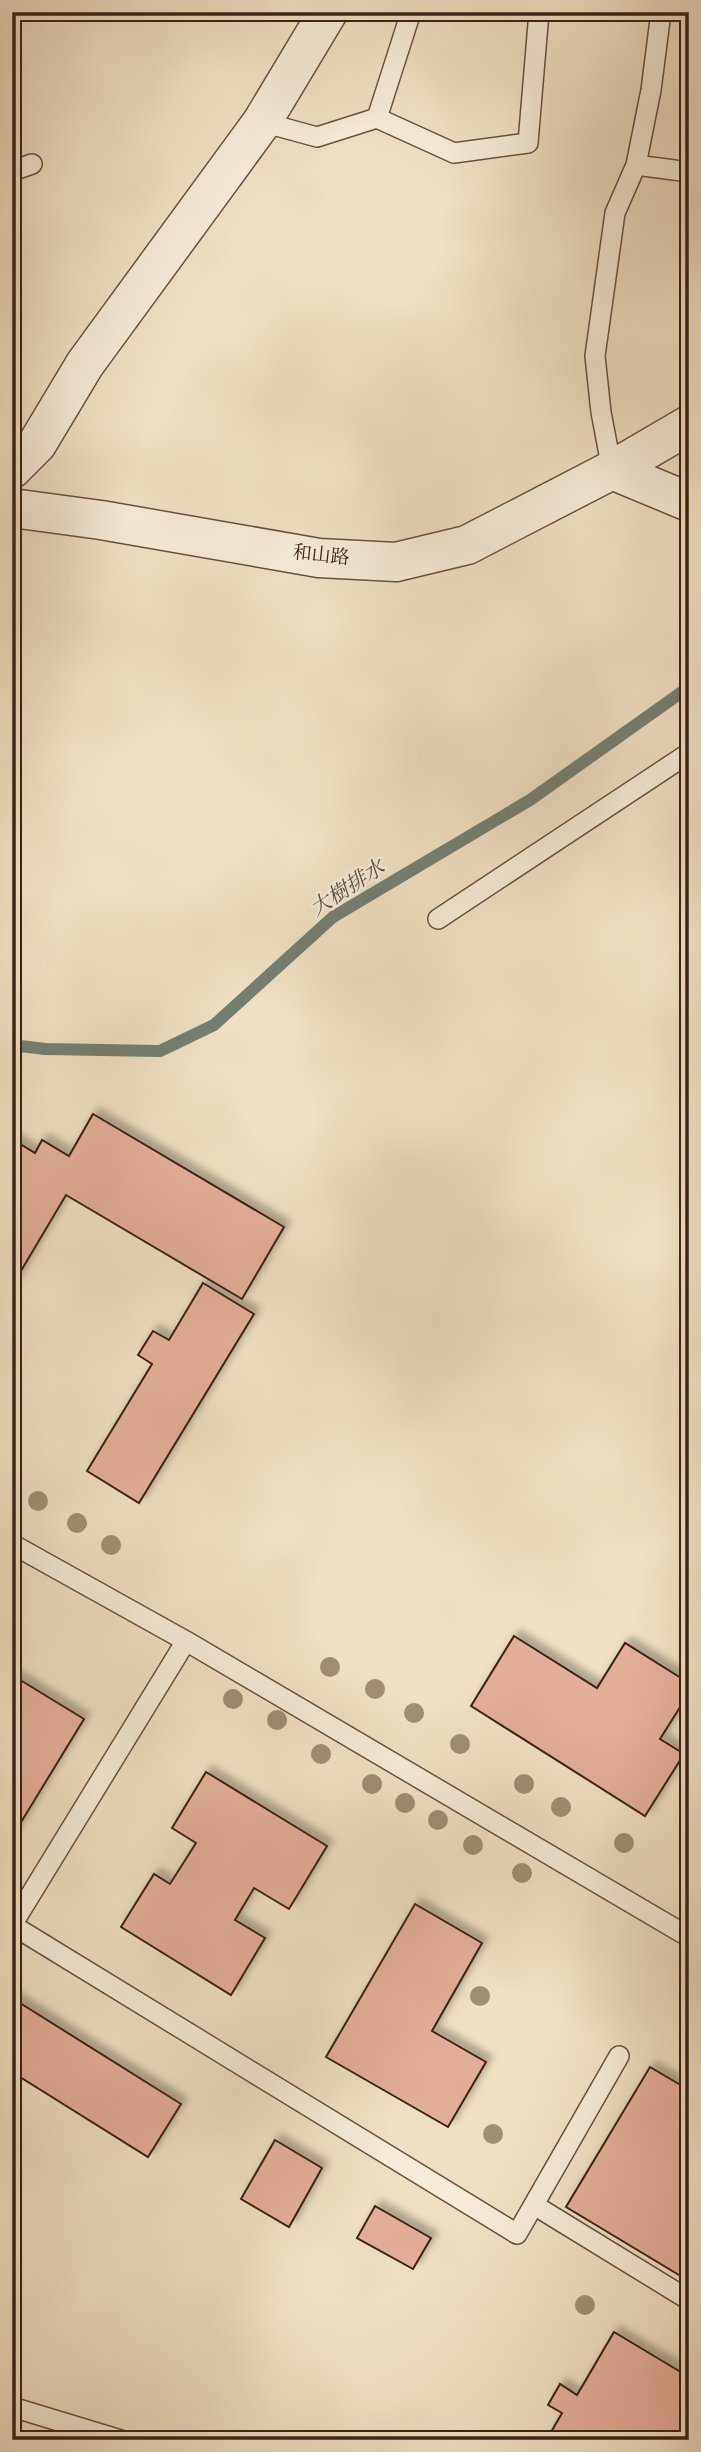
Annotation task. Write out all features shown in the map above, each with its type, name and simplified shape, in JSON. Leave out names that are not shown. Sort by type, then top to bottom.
[{"type":"street","points":[[12,469],[37,444],[85,364],[261,122],[317,17]]},
{"type":"street","name":"和山路","points":[[12,508],[101,520],[319,558],[396,562],[467,545],[612,470],[689,425]]},
{"type":"street","points":[[612,470],[689,502]]},
{"type":"lane","points":[[377,118],[411,12]]},
{"type":"lane","points":[[261,122],[317,137],[377,118],[454,153],[528,143],[539,12]]},
{"type":"lane","points":[[612,470],[601,412],[595,356],[615,213],[636,165],[651,90],[661,12]]},
{"type":"lane","points":[[12,171],[32,164]]},
{"type":"lane","points":[[636,165],[689,172]]},
{"type":"lane","points":[[438,919],[689,753]]},
{"type":"lane","points":[[12,1544],[186,1641],[689,1937]]},
{"type":"lane","points":[[186,1641],[12,1925],[517,2234],[619,2056]]},
{"type":"lane","points":[[534,2205],[689,2300]]},
{"type":"lane","points":[[12,2407],[121,2440]]},
{"type":"building","points":[[93,1114],[284,1227],[242,1299],[66,1195],[12,1286],[12,1139],[35,1153],[42,1140],[69,1156]]},
{"type":"building","points":[[203,1283],[254,1314],[139,1503],[87,1471],[152,1364],[138,1355],[153,1331],[169,1340]]},
{"type":"building","points":[[514,1636],[597,1688],[625,1643],[689,1683],[689,1693],[660,1739],[684,1754],[645,1816],[471,1706]]},
{"type":"building","points":[[12,1675],[84,1719],[12,1837]]},
{"type":"building","points":[[206,1772],[327,1846],[289,1909],[254,1888],[235,1920],[265,1938],[231,1995],[121,1927],[154,1874],[170,1884],[196,1843],[172,1828]]},
{"type":"building","points":[[415,1904],[482,1943],[432,2031],[486,2062],[448,2127],[326,2057]]},
{"type":"building","points":[[12,1998],[181,2104],[148,2157],[12,2072]]},
{"type":"building","points":[[650,2067],[689,2090],[689,2281],[566,2207]]},
{"type":"building","points":[[275,2140],[322,2168],[289,2227],[241,2199]]},
{"type":"building","points":[[375,2206],[431,2238],[413,2269],[357,2238]]},
{"type":"building","points":[[614,2332],[689,2377],[689,2440],[547,2439],[562,2413],[548,2405],[560,2384],[577,2395]]},
{"type":"waterway","name":"大樹排水","points":[[12,1045],[45,1049],[160,1051],[214,1025],[333,917],[530,800],[689,687]]}]
